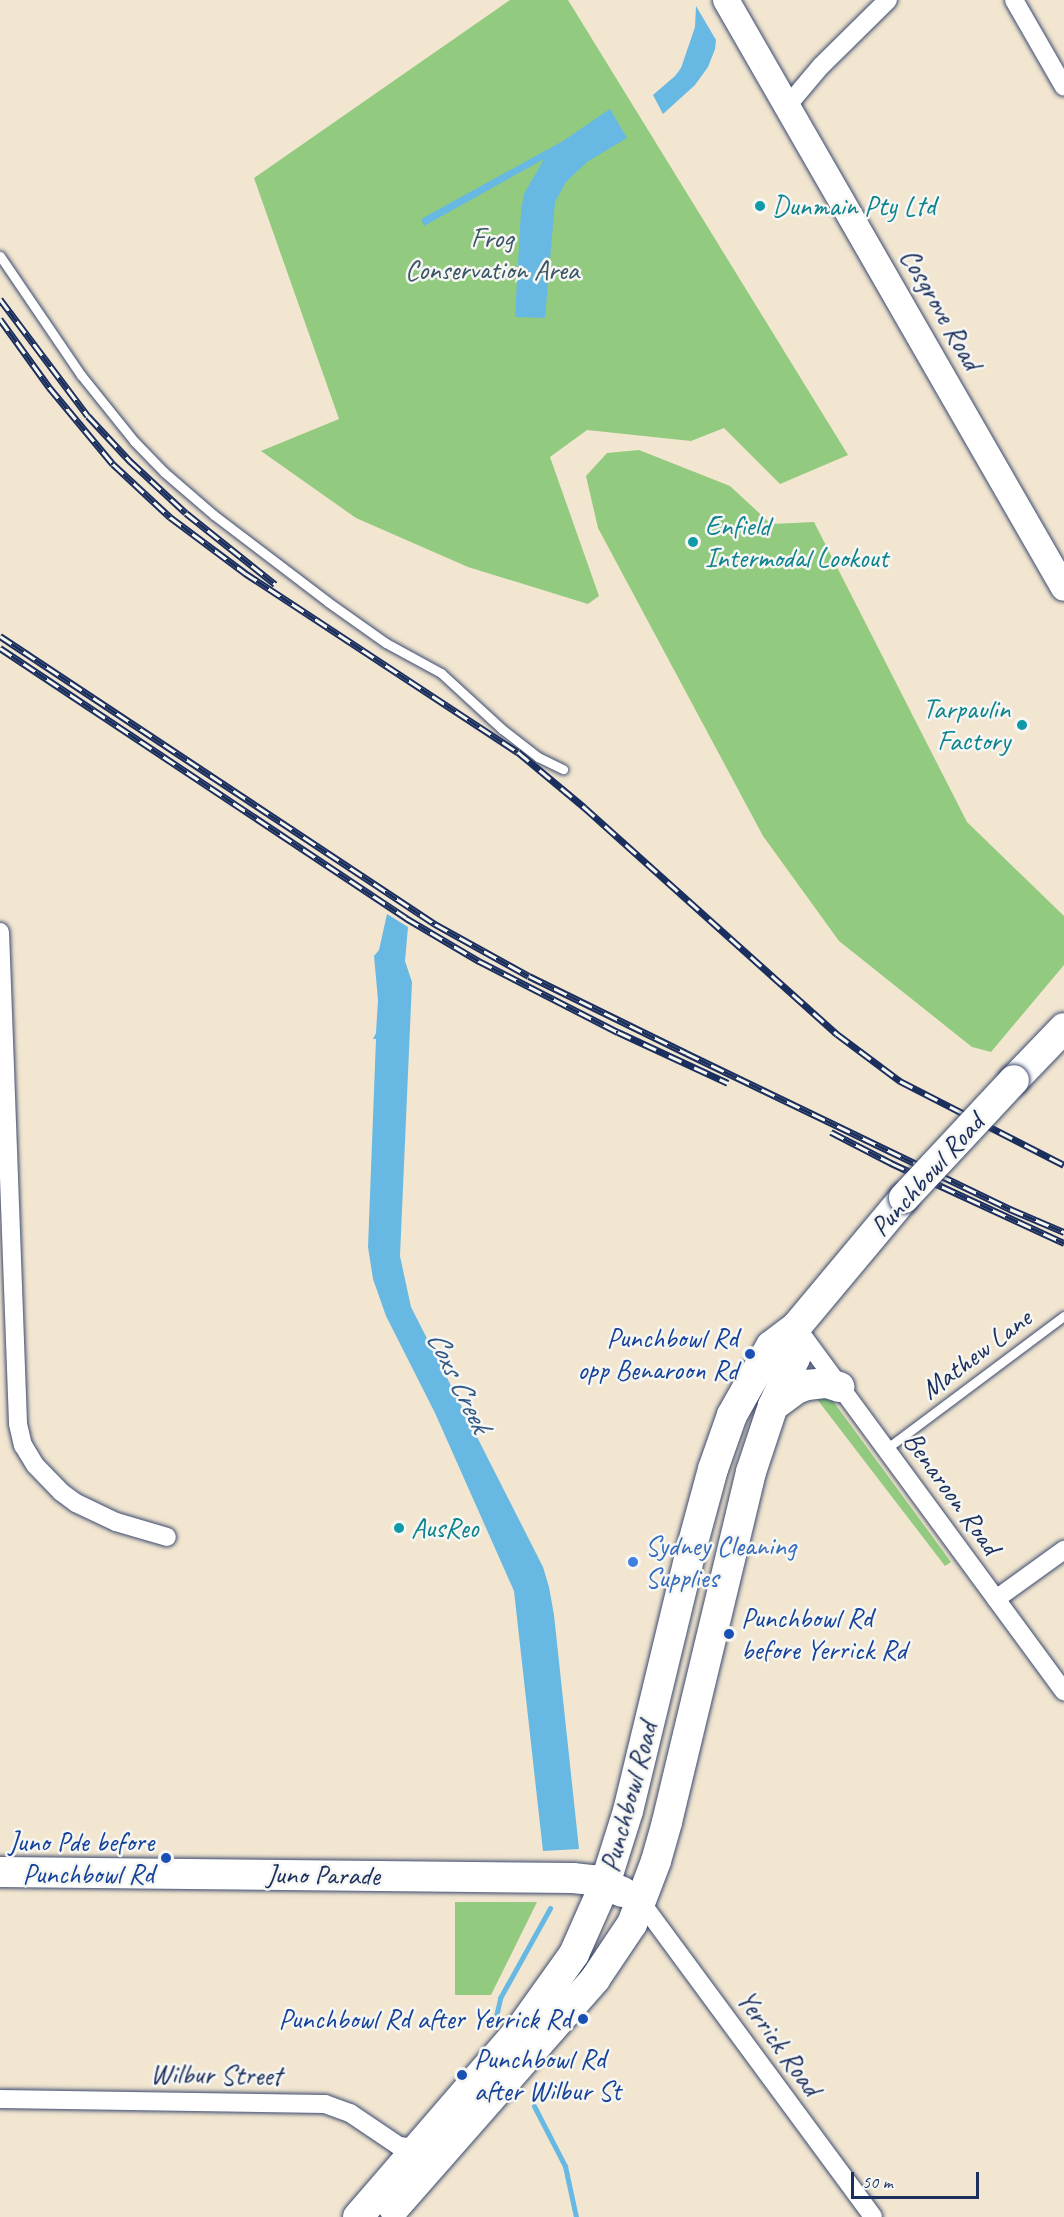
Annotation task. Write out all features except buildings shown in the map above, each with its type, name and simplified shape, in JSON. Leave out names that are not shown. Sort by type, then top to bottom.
[{"type":"main road","name":"Cosgrove Road","points":[[726,0],[1064,588]]},
{"type":"main road","name":"Punchbowl Road","points":[[358,2217],[538,2007],[574,1954],[605,1884],[628,1811],[692,1550],[721,1445],[737,1404],[760,1362],[771,1346],[796,1327],[904,1198],[1064,1028]]},
{"type":"main road","name":"Punchbowl Road","points":[[386,2217],[596,1979],[620,1945],[641,1902],[666,1822],[751,1472],[773,1406],[795,1358],[796,1327]]},
{"type":"main road","points":[[773,1406],[796,1389],[807,1385],[827,1383],[839,1387]]},
{"type":"main road","name":"Juno Parade","points":[[0,1872],[573,1878],[605,1884],[641,1902]]},
{"type":"street","points":[[788,105],[821,66],[888,0]]},
{"type":"street","points":[[1014,0],[1064,87]]},
{"type":"street","points":[[0,932],[15,1390],[20,1434],[35,1465],[75,1503],[116,1522],[167,1537]]},
{"type":"street","name":"Benaroon Road","points":[[796,1327],[1064,1692]]},
{"type":"street","points":[[996,1599],[1064,1550]]},
{"type":"street","name":"Yerrick Road","points":[[641,1902],[873,2217]]},
{"type":"street","name":"Wilbur Street","points":[[0,2099],[307,2103],[337,2107],[371,2126],[399,2146],[419,2148]]},
{"type":"lane","points":[[0,256],[81,375],[134,441],[164,472],[214,515],[336,608],[386,644],[441,673],[502,729],[538,758],[563,769]]},
{"type":"lane","name":"Mathew Lane","points":[[886,1449],[1064,1316]]},
{"type":"green space","name":"Frog Conservation Area","points":[[510,0],[568,0],[848,455],[780,484],[724,428],[691,441],[587,430],[550,457],[599,596],[588,604],[468,567],[356,518],[261,451],[339,419],[254,178]]},
{"type":"green space","points":[[639,450],[730,486],[771,524],[814,522],[967,822],[1064,916],[1064,965],[991,1052],[972,1047],[839,941],[763,836],[598,528],[586,476],[607,453]]},
{"type":"green space","points":[[813,1394],[830,1397],[951,1562],[945,1566]]},
{"type":"green space","points":[[455,1902],[537,1902],[491,1995],[455,1995]]},
{"type":"water","points":[[696,6],[716,40],[715,49],[708,67],[695,85],[663,114],[653,95],[681,68],[695,27]]},
{"type":"water","points":[[610,109],[627,138],[587,162],[566,182],[555,202],[545,318],[515,317],[524,194],[544,159],[424,226],[421,219],[563,141]]},
{"type":"water","points":[[387,914],[408,927],[405,961],[412,982],[400,1256],[411,1307],[543,1567],[554,1615],[579,1849],[543,1851],[514,1591],[435,1413],[386,1316],[373,1279],[368,1247],[376,1039],[373,1039],[376,1033],[378,1000],[374,956],[379,950]]},
{"type":"waterway","name":"Coxs Creek","points":[[494,2025],[500,1998],[550,1908]]},
{"type":"waterway","name":"Coxs Creek","points":[[534,2106],[565,2166],[576,2217]]},
{"type":"railway","points":[[0,299],[88,416],[130,461],[186,513],[275,584]]},
{"type":"railway","points":[[0,319],[49,387],[113,464],[170,517],[245,573],[518,752],[584,807],[837,1034],[900,1081],[1064,1165]]},
{"type":"railway","points":[[0,636],[435,924],[529,976],[686,1053],[1010,1209],[1064,1232]]},
{"type":"railway","points":[[0,648],[406,918],[479,961],[618,1032],[728,1083]]},
{"type":"railway","points":[[831,1132],[891,1163],[1064,1243]]},
{"type":"place","name":"Dunmain Pty Ltd","points":[[760,206]]},
{"type":"place","name":"Enfield Intermodal Lookout","points":[[693,542]]},
{"type":"place","name":"Tarpaulin Factory","points":[[1022,725]]},
{"type":"place","name":"Punchbowl Rd opp Benaroon Rd","points":[[750,1354]]},
{"type":"place","name":"AusReo","points":[[399,1528]]},
{"type":"place","name":"Sydney Cleaning Supplies","points":[[633,1562]]},
{"type":"place","name":"Punchbowl Rd before Yerrick Rd","points":[[729,1634]]},
{"type":"place","name":"Juno Pde before Punchbowl Rd","points":[[166,1858]]},
{"type":"place","name":"Punchbowl Rd after Yerrick Rd","points":[[583,2019]]},
{"type":"place","name":"Punchbowl Rd after Wilbur St","points":[[462,2075]]}]
